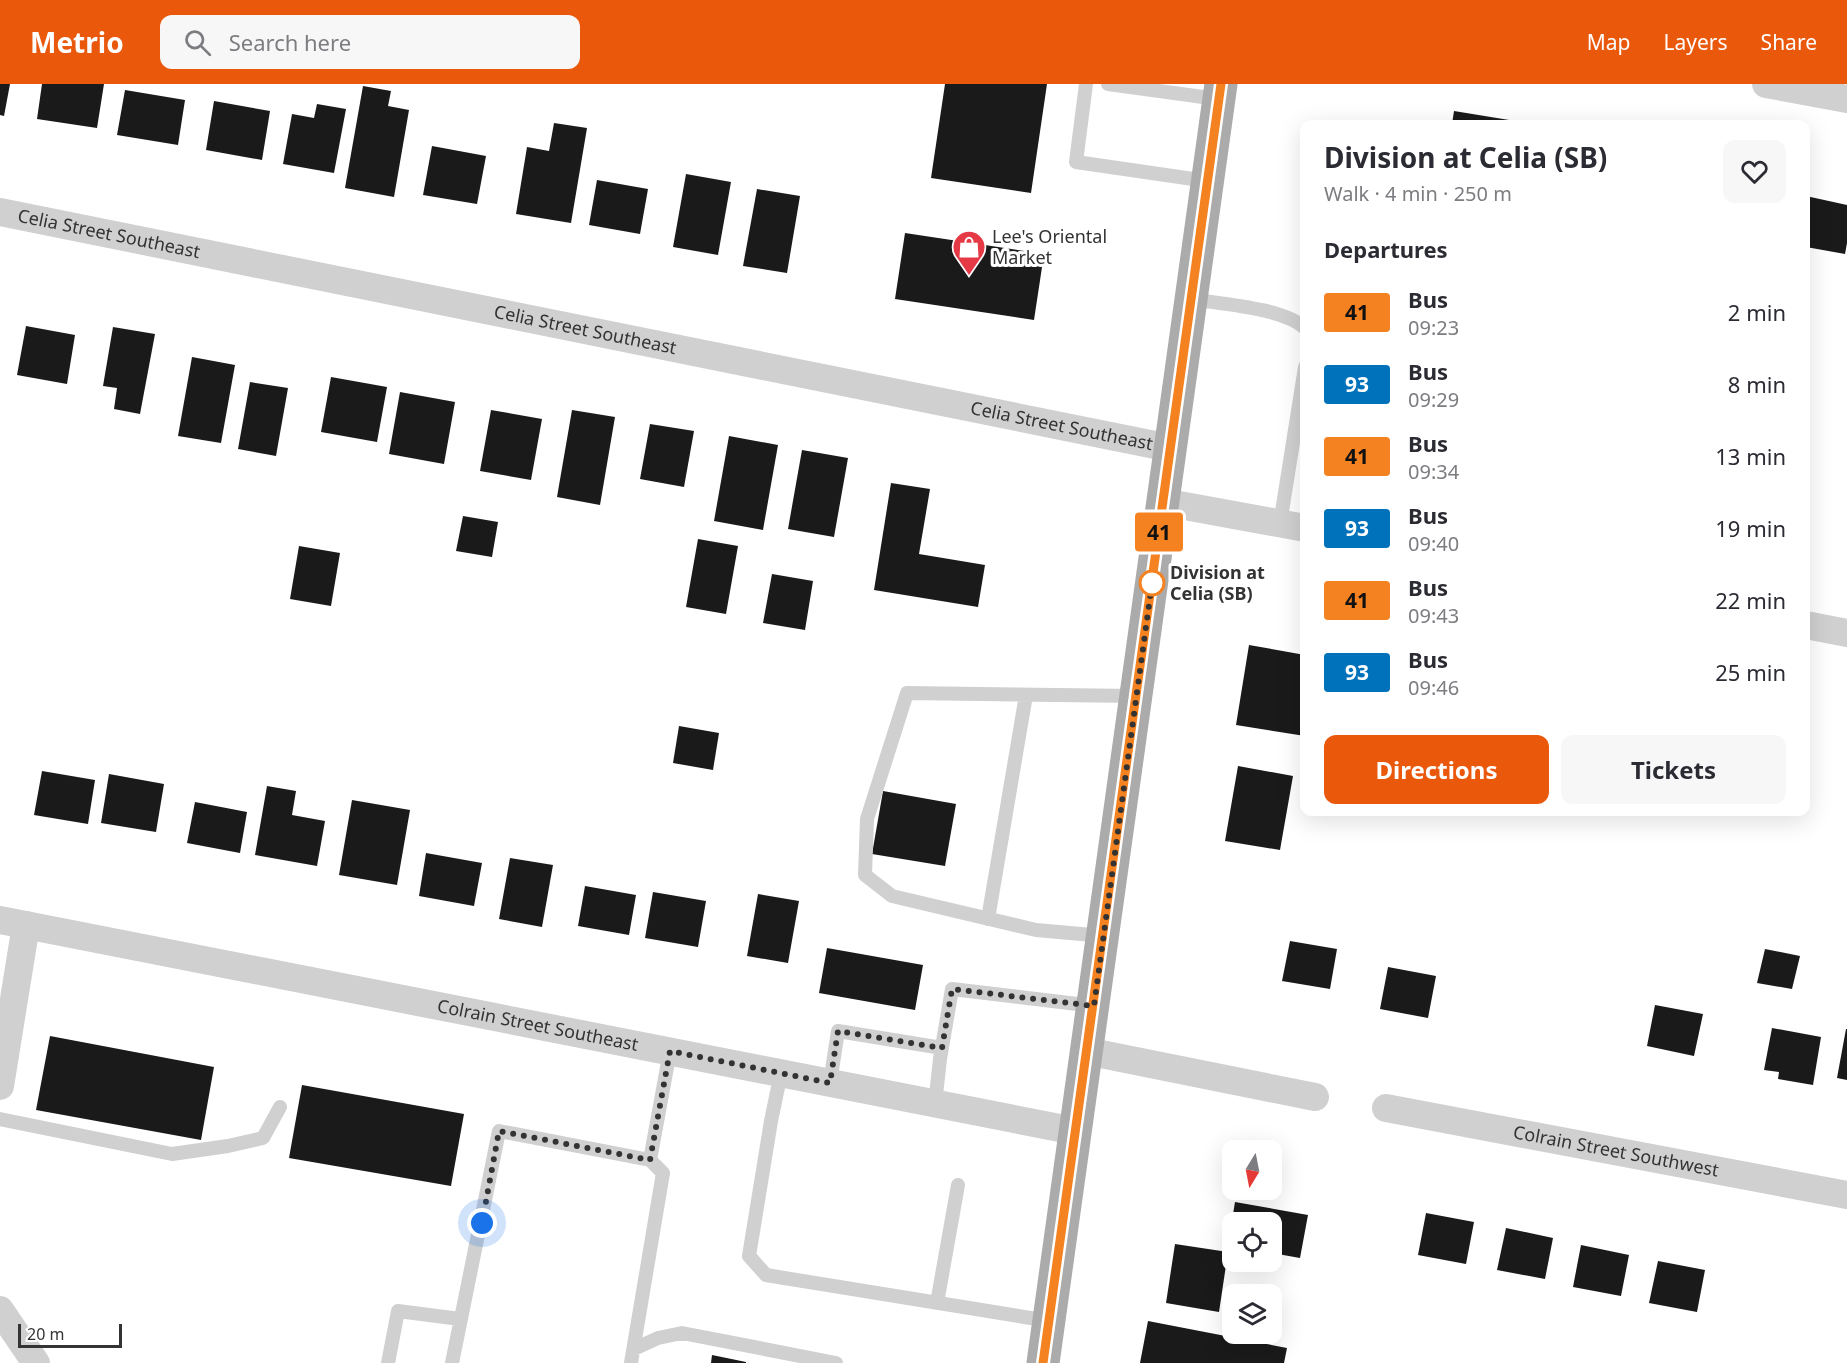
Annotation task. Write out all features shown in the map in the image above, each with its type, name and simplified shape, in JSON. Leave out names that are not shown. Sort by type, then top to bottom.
[{"type":"main road","points":[[1043,1363],[1104,936],[1219,92]]},
{"type":"street","points":[[1766,84],[1847,99]]},
{"type":"street","name":"Celia Street Southeast","points":[[0,212],[1170,448]]},
{"type":"street","points":[[1163,502],[1293,526]]},
{"type":"street","points":[[1810,626],[1847,633]]},
{"type":"street","points":[[0,1086],[13,922]]},
{"type":"street","name":"Colrain Street Southeast","points":[[13,922],[1075,1131]]},
{"type":"street","points":[[1086,1051],[1315,1097]]},
{"type":"street","name":"Colrain Street Southwest","points":[[1386,1108],[1847,1195]]},
{"type":"street","points":[[0,1310],[36,1363]]},
{"type":"lane","points":[[1086,84],[1076,162],[1206,181]]},
{"type":"lane","points":[[1108,84],[1219,92]]},
{"type":"lane","points":[[1191,299],[1273,313],[1300,324]]},
{"type":"lane","points":[[1293,526],[1300,433]]},
{"type":"lane","points":[[1104,936],[1036,930],[892,896],[865,875],[867,819],[907,693],[1136,696]]},
{"type":"lane","points":[[988,919],[1026,695]]},
{"type":"lane","points":[[935,1104],[952,989],[1094,1006]]},
{"type":"lane","points":[[830,1083],[838,1031],[942,1048]]},
{"type":"lane","points":[[650,1160],[670,1051]]},
{"type":"lane","points":[[781,1073],[749,1256],[766,1275],[1049,1321]]},
{"type":"lane","points":[[0,1119],[172,1154],[228,1146],[263,1138],[280,1107]]},
{"type":"lane","points":[[452,1363],[499,1131],[650,1160],[663,1173],[633,1356]]},
{"type":"lane","points":[[938,1302],[958,1185]]},
{"type":"lane","points":[[388,1363],[398,1311],[460,1319]]},
{"type":"lane","points":[[633,1356],[658,1338],[682,1333],[836,1363]]},
{"type":"building","points":[[0,84],[10,84],[4,116],[0,115]]},
{"type":"building","points":[[42,84],[104,84],[97,128],[37,119]]},
{"type":"building","points":[[945,84],[1047,84],[1031,193],[931,178]]},
{"type":"building","points":[[363,86],[391,91],[388,106],[409,110],[394,197],[345,188]]},
{"type":"building","points":[[125,90],[185,100],[178,145],[117,135]]},
{"type":"building","points":[[214,101],[270,111],[262,160],[206,150]]},
{"type":"building","points":[[317,104],[346,109],[334,173],[283,164],[292,114],[314,118]]},
{"type":"building","points":[[1454,111],[1510,120],[1453,120]]},
{"type":"building","points":[[554,123],[587,128],[571,223],[516,214],[527,147],[549,151]]},
{"type":"building","points":[[432,146],[486,156],[477,204],[423,195]]},
{"type":"building","points":[[686,174],[731,182],[718,255],[673,247]]},
{"type":"building","points":[[597,180],[648,189],[640,234],[589,225]]},
{"type":"building","points":[[757,189],[800,196],[787,273],[743,266]]},
{"type":"building","points":[[1810,197],[1847,205],[1845,254],[1810,248]]},
{"type":"building","name":"Lee's Oriental Market","points":[[905,233],[1044,254],[1034,320],[895,299]]},
{"type":"building","points":[[26,326],[75,335],[67,384],[17,375]]},
{"type":"building","points":[[113,327],[155,334],[140,414],[114,409],[117,388],[103,386]]},
{"type":"building","points":[[192,357],[235,365],[221,443],[178,436]]},
{"type":"building","points":[[331,377],[387,387],[377,442],[321,432]]},
{"type":"building","points":[[250,382],[288,388],[276,456],[238,449]]},
{"type":"building","points":[[400,392],[455,402],[444,464],[389,454]]},
{"type":"building","points":[[491,410],[542,419],[531,480],[480,471]]},
{"type":"building","points":[[572,410],[615,417],[600,505],[557,497]]},
{"type":"building","points":[[650,424],[694,431],[684,487],[640,479]]},
{"type":"building","points":[[729,436],[778,445],[763,530],[714,521]]},
{"type":"building","points":[[802,450],[848,458],[834,537],[788,529]]},
{"type":"building","points":[[891,483],[930,489],[919,554],[985,565],[978,607],[874,590]]},
{"type":"building","points":[[463,516],[498,522],[492,557],[456,551]]},
{"type":"building","points":[[698,539],[738,546],[726,614],[686,607]]},
{"type":"building","points":[[299,546],[340,553],[331,606],[290,599]]},
{"type":"building","points":[[772,574],[813,581],[805,630],[763,623]]},
{"type":"building","points":[[1249,645],[1300,654],[1300,735],[1236,725]]},
{"type":"building","points":[[679,726],[719,733],[713,770],[673,763]]},
{"type":"building","points":[[1238,766],[1293,776],[1280,850],[1225,841]]},
{"type":"building","points":[[42,771],[95,780],[88,824],[34,815]]},
{"type":"building","points":[[109,774],[164,784],[156,832],[101,823]]},
{"type":"building","points":[[267,786],[296,791],[292,815],[325,821],[317,866],[255,855]]},
{"type":"building","points":[[883,791],[956,804],[945,866],[872,854]]},
{"type":"building","points":[[352,800],[410,810],[397,885],[339,875]]},
{"type":"building","points":[[195,802],[247,812],[240,853],[187,843]]},
{"type":"building","points":[[426,853],[482,863],[474,906],[419,896]]},
{"type":"building","points":[[510,858],[553,865],[542,927],[499,919]]},
{"type":"building","points":[[585,886],[636,895],[629,935],[578,926]]},
{"type":"building","points":[[653,892],[706,901],[698,947],[645,938]]},
{"type":"building","points":[[758,894],[799,901],[788,963],[747,956]]},
{"type":"building","points":[[1290,941],[1337,949],[1330,989],[1282,981]]},
{"type":"building","points":[[827,948],[923,965],[915,1010],[819,993]]},
{"type":"building","points":[[1765,949],[1800,956],[1792,989],[1757,983]]},
{"type":"building","points":[[1388,967],[1436,976],[1428,1018],[1380,1009]]},
{"type":"building","points":[[1655,1005],[1703,1014],[1694,1056],[1647,1046]]},
{"type":"building","points":[[1772,1028],[1821,1037],[1813,1085],[1778,1079],[1779,1072],[1764,1070]]},
{"type":"building","points":[[1847,1029],[1847,1080],[1837,1078]]},
{"type":"building","points":[[50,1036],[214,1067],[201,1140],[36,1110]]},
{"type":"building","points":[[302,1085],[464,1114],[451,1186],[289,1158]]},
{"type":"building","points":[[1235,1202],[1308,1215],[1300,1258],[1282,1255],[1282,1212],[1233,1212]]},
{"type":"building","points":[[1426,1213],[1474,1222],[1466,1264],[1418,1255]]},
{"type":"building","points":[[1506,1228],[1553,1238],[1545,1279],[1497,1270]]},
{"type":"building","points":[[1175,1244],[1222,1251],[1222,1272],[1225,1272],[1219,1312],[1166,1303]]},
{"type":"building","points":[[1581,1245],[1629,1255],[1621,1296],[1573,1287]]},
{"type":"building","points":[[1658,1261],[1705,1270],[1697,1312],[1649,1303]]},
{"type":"building","points":[[1148,1321],[1222,1335],[1222,1344],[1266,1344],[1287,1348],[1284,1363],[1140,1363]]},
{"type":"building","points":[[712,1355],[746,1362],[746,1363],[711,1363]]},
{"type":"bus line","name":"41","points":[[1043,1363],[1221,84]]},
{"type":"place","name":"Lee's Oriental Market","points":[[969,276]]},
{"type":"place","name":"Division at Celia (SB)","points":[[1152,583]]},
{"type":"route","points":[[482,1223],[499,1131],[650,1160],[670,1051],[830,1083],[838,1031],[942,1048],[952,989],[1094,1006],[1152,583]]}]
